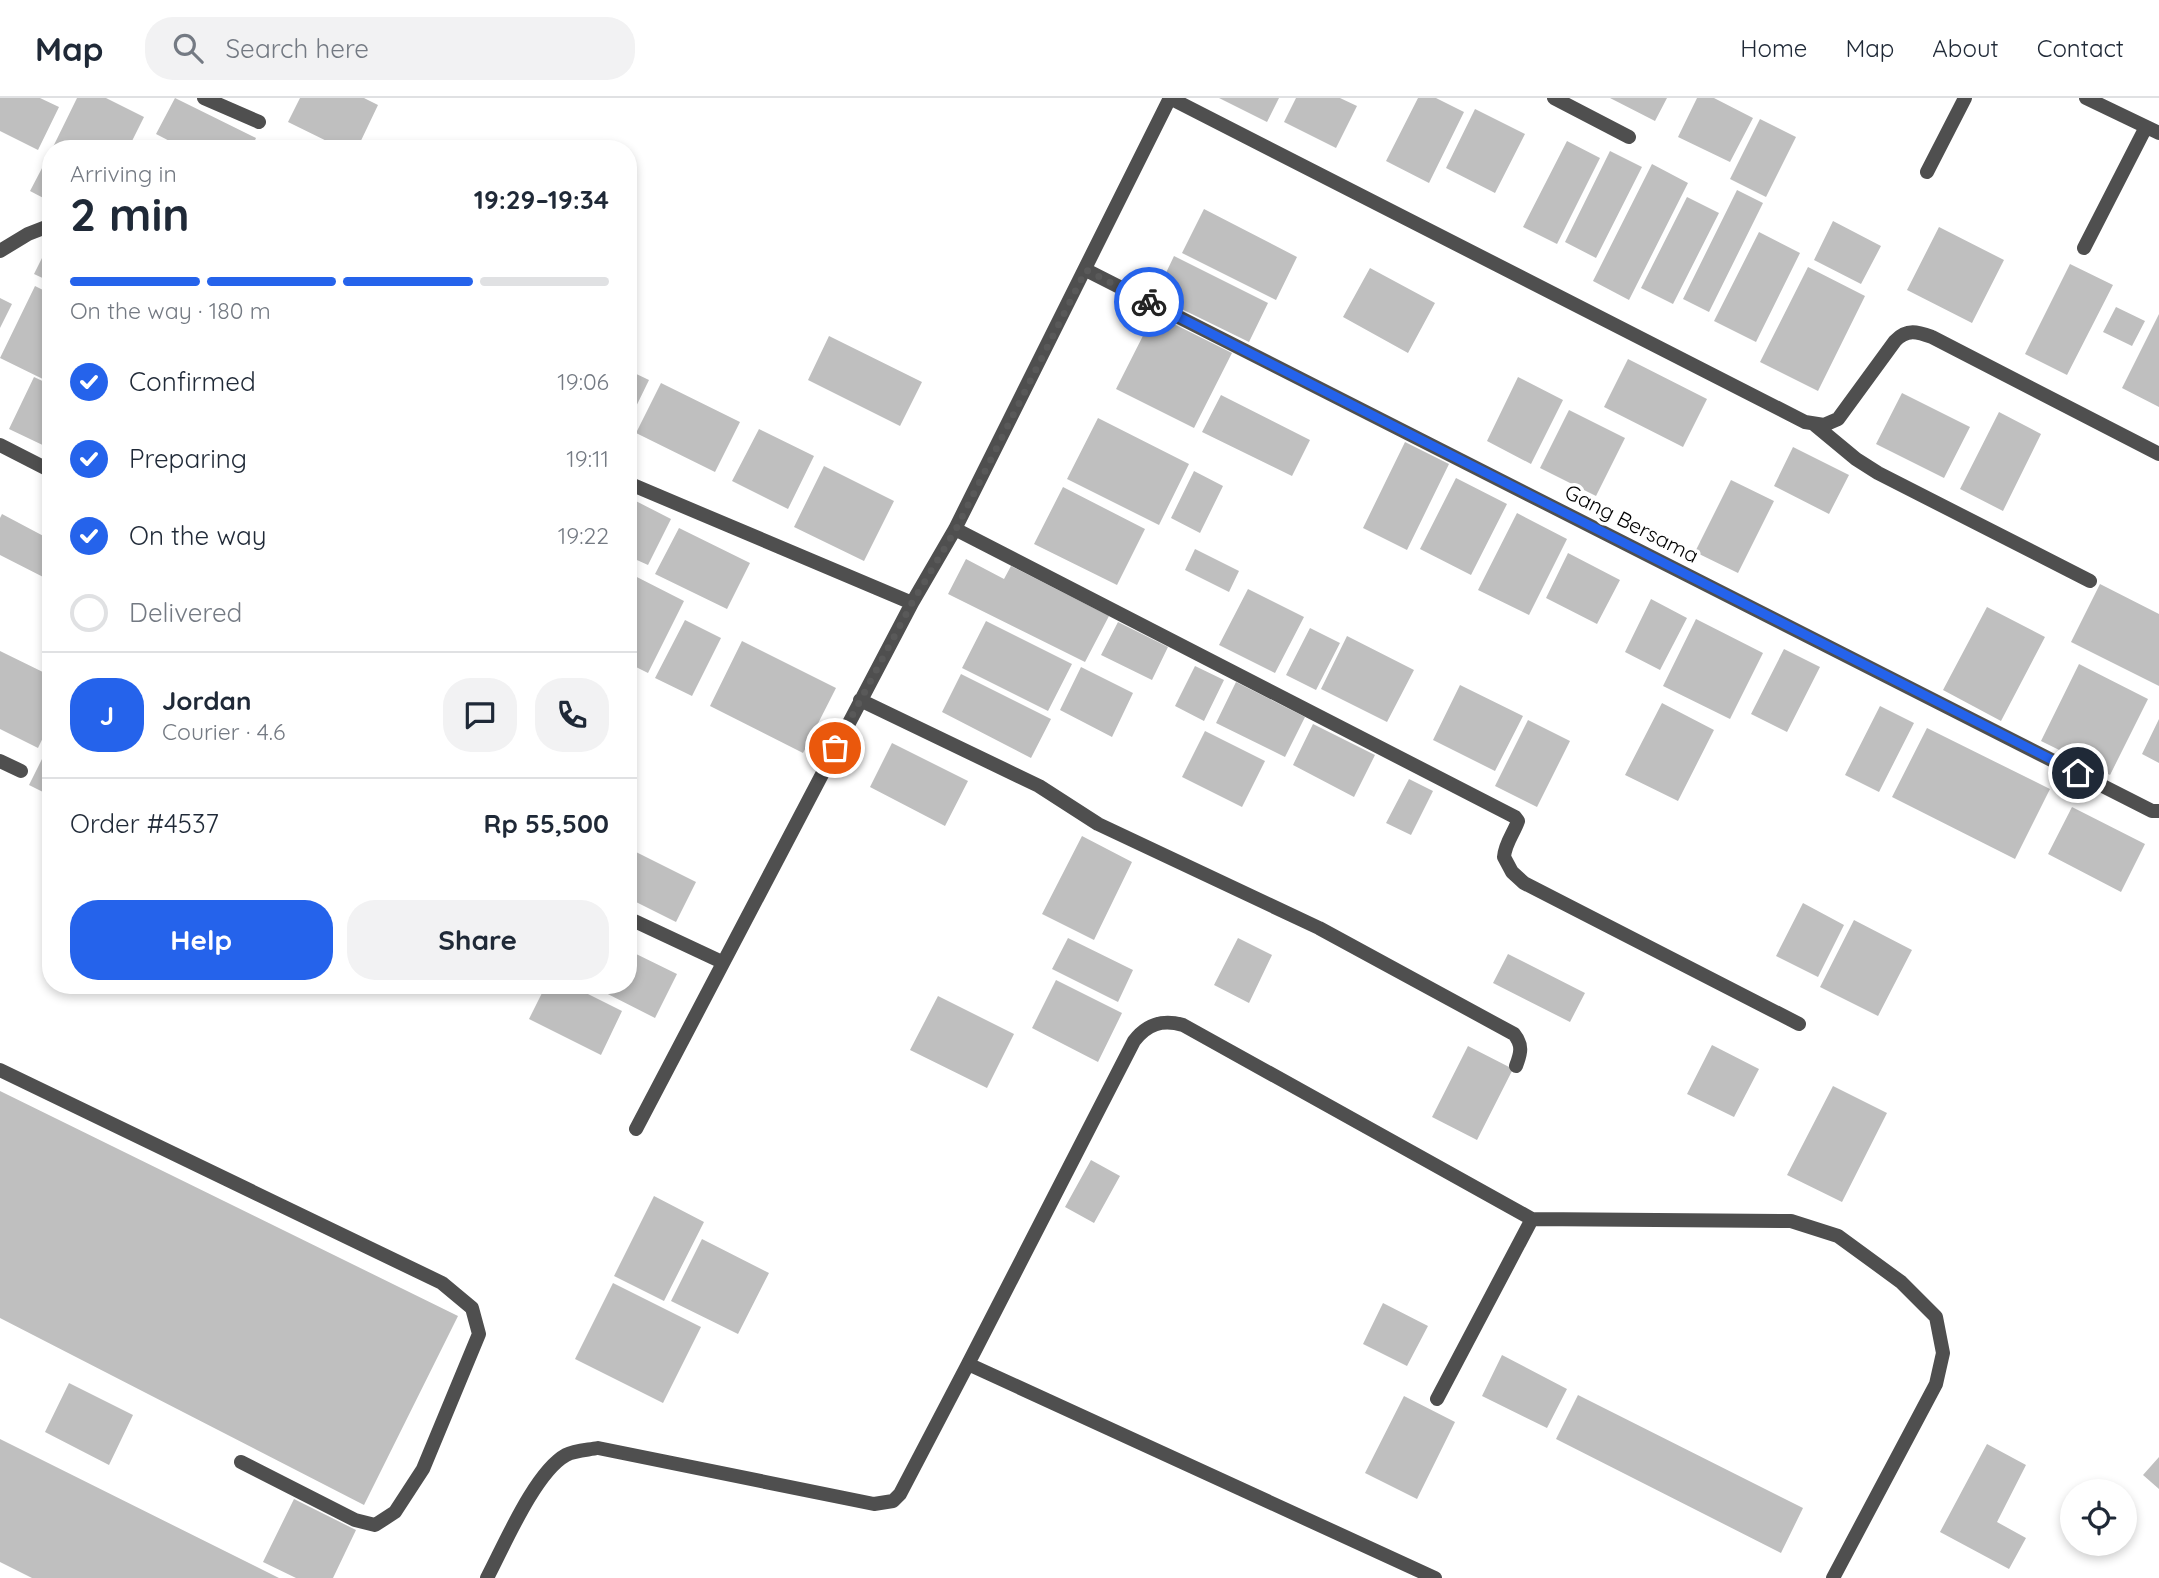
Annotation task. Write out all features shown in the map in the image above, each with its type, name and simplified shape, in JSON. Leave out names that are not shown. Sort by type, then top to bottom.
[{"type":"street","points":[[204,98],[259,122]]},
{"type":"street","points":[[636,1129],[860,700],[912,603],[956,529],[1170,98],[1805,422],[1815,425],[1832,424],[1838,419],[1895,341],[1911,332],[1932,337],[2159,454]]},
{"type":"street","points":[[1553,98],[1629,137]]},
{"type":"street","points":[[1927,172],[1965,98]]},
{"type":"street","points":[[2084,248],[2152,130],[2086,98]]},
{"type":"street","points":[[0,251],[28,234],[42,230]]},
{"type":"street","name":"Gang Bersama","points":[[1086,270],[2152,811],[2159,811]]},
{"type":"street","points":[[1815,425],[1843,449],[1878,473],[2090,581]]},
{"type":"street","points":[[0,445],[42,466]]},
{"type":"street","points":[[637,487],[912,603]]},
{"type":"street","points":[[956,529],[1515,817],[1517,825],[1510,836],[1504,857],[1512,872],[1524,883],[1798,1024]]},
{"type":"street","points":[[860,700],[1039,786],[1098,824],[1319,928],[1514,1034],[1520,1041],[1521,1053],[1516,1066]]},
{"type":"street","points":[[0,761],[22,771]]},
{"type":"street","points":[[637,922],[722,962]]},
{"type":"street","points":[[487,1578],[533,1490],[553,1464],[568,1453],[598,1448],[874,1504],[893,1501],[900,1494],[1134,1041],[1151,1025],[1159,1022],[1183,1025],[1532,1219],[1791,1221],[1838,1236],[1901,1282],[1936,1317],[1943,1353],[1936,1384],[1833,1578]]},
{"type":"street","points":[[0,1070],[442,1283],[472,1308],[479,1334],[423,1469],[395,1513],[374,1525],[355,1520],[241,1462]]},
{"type":"street","points":[[1437,1399],[1532,1219]]},
{"type":"street","points":[[968,1364],[1435,1578]]},
{"type":"building","points":[[0,98],[40,98],[59,107],[38,150],[0,131]]},
{"type":"building","points":[[77,98],[106,98],[144,117],[132,140],[56,140]]},
{"type":"building","points":[[175,98],[256,138],[168,140],[156,134]]},
{"type":"building","points":[[300,98],[364,98],[378,105],[361,140],[325,140],[288,122]]},
{"type":"building","points":[[1219,98],[1279,98],[1267,122]]},
{"type":"building","points":[[1296,98],[1340,98],[1357,106],[1336,148],[1284,122]]},
{"type":"building","points":[[1418,98],[1436,98],[1464,112],[1429,183],[1386,161]]},
{"type":"building","points":[[1610,98],[1667,98],[1655,121]]},
{"type":"building","points":[[1697,98],[1714,98],[1753,118],[1730,162],[1678,137]]},
{"type":"building","points":[[1475,109],[1525,134],[1495,193],[1446,168]]},
{"type":"building","points":[[1760,119],[1796,137],[1766,197],[1730,179]]},
{"type":"building","points":[[1567,141],[1600,158],[1557,244],[1523,227]]},
{"type":"building","points":[[1610,151],[1642,167],[1596,258],[1565,242]]},
{"type":"building","points":[[1652,164],[1688,183],[1629,300],[1593,281]]},
{"type":"building","points":[[42,168],[42,197],[30,191]]},
{"type":"building","points":[[1737,190],[1763,203],[1709,312],[1683,299]]},
{"type":"building","points":[[1687,197],[1719,213],[1673,304],[1641,288]]},
{"type":"building","points":[[1204,209],[1297,257],[1276,300],[1182,253]]},
{"type":"building","points":[[1833,221],[1881,246],[1861,284],[1814,260]]},
{"type":"building","points":[[1939,227],[2004,260],[1972,323],[1907,290]]},
{"type":"building","points":[[1759,232],[1800,253],[1756,342],[1714,321]]},
{"type":"building","points":[[1174,256],[1268,303],[1249,342],[1155,296]]},
{"type":"building","points":[[42,258],[42,278],[34,274]]},
{"type":"building","points":[[2070,264],[2113,285],[2067,375],[2025,354]]},
{"type":"building","points":[[1808,267],[1865,296],[1818,391],[1760,362]]},
{"type":"building","points":[[1370,268],[1435,303],[1408,353],[1343,317]]},
{"type":"building","points":[[35,286],[42,290],[42,379],[0,358]]},
{"type":"building","points":[[0,298],[12,304],[0,328]]},
{"type":"building","points":[[2116,307],[2145,321],[2132,346],[2103,332]]},
{"type":"building","points":[[1154,314],[1232,353],[1194,428],[1116,389]]},
{"type":"building","points":[[2159,314],[2159,407],[2122,388]]},
{"type":"building","points":[[829,336],[922,382],[900,426],[808,380]]},
{"type":"building","points":[[1628,359],[1707,399],[1683,447],[1604,407]]},
{"type":"building","points":[[637,374],[649,380],[637,405]]},
{"type":"building","points":[[34,377],[42,381],[42,445],[9,429]]},
{"type":"building","points":[[1518,377],[1563,400],[1531,464],[1487,441]]},
{"type":"building","points":[[661,383],[740,422],[715,472],[637,433]]},
{"type":"building","points":[[1902,393],[1970,427],[1944,478],[1876,444]]},
{"type":"building","points":[[1221,395],[1310,440],[1292,476],[1202,432]]},
{"type":"building","points":[[1569,410],[1625,438],[1596,496],[1540,468]]},
{"type":"building","points":[[1999,412],[2041,434],[2003,511],[1960,489]]},
{"type":"building","points":[[1098,418],[1189,464],[1159,525],[1067,479]]},
{"type":"building","points":[[759,429],[814,456],[788,509],[732,481]]},
{"type":"building","points":[[1405,442],[1449,464],[1407,550],[1363,528]]},
{"type":"building","points":[[1793,447],[1849,475],[1829,514],[1774,486]]},
{"type":"building","points":[[824,466],[894,501],[864,561],[794,527]]},
{"type":"building","points":[[1194,471],[1223,486],[1200,533],[1171,518]]},
{"type":"building","points":[[1456,478],[1507,504],[1471,575],[1420,549]]},
{"type":"building","points":[[1731,480],[1774,501],[1738,573],[1695,552]]},
{"type":"building","points":[[1063,487],[1145,529],[1117,585],[1034,544]]},
{"type":"building","points":[[637,502],[671,519],[648,565],[637,560]]},
{"type":"building","points":[[1517,513],[1567,539],[1529,615],[1478,590]]},
{"type":"building","points":[[2,514],[42,535],[42,576],[0,555]]},
{"type":"building","points":[[679,528],[750,563],[727,609],[655,574]]},
{"type":"building","points":[[1195,549],[1239,571],[1229,592],[1185,570]]},
{"type":"building","points":[[1568,553],[1620,580],[1597,624],[1546,598]]},
{"type":"building","points":[[966,559],[1004,579],[1011,566],[1109,616],[1085,662],[948,594]]},
{"type":"building","points":[[637,577],[684,601],[648,673],[637,668]]},
{"type":"building","points":[[2100,584],[2159,614],[2159,686],[2071,642]]},
{"type":"building","points":[[1248,589],[1304,617],[1275,673],[1219,645]]},
{"type":"building","points":[[1651,599],[1687,618],[1660,670],[1625,652]]},
{"type":"building","points":[[1987,607],[2045,637],[2001,721],[1943,690]]},
{"type":"building","points":[[1696,619],[1763,653],[1730,719],[1663,686]]},
{"type":"building","points":[[685,620],[721,638],[692,696],[655,678]]},
{"type":"building","points":[[986,621],[1072,664],[1048,711],[962,668]]},
{"type":"building","points":[[1118,622],[1168,647],[1152,680],[1101,655]]},
{"type":"building","points":[[1310,628],[1340,643],[1316,690],[1286,675]]},
{"type":"building","points":[[1347,636],[1414,670],[1387,722],[1321,689]]},
{"type":"building","points":[[742,641],[836,688],[803,753],[710,706]]},
{"type":"building","points":[[1784,649],[1820,667],[1787,732],[1751,714]]},
{"type":"building","points":[[0,651],[42,672],[42,740],[38,748],[0,729]]},
{"type":"building","points":[[2079,664],[2148,699],[2110,775],[2041,741]]},
{"type":"building","points":[[1195,666],[1224,680],[1204,721],[1175,706]]},
{"type":"building","points":[[1081,667],[1133,693],[1112,737],[1060,710]]},
{"type":"building","points":[[961,674],[1051,719],[1031,758],[942,712]]},
{"type":"building","points":[[1236,682],[1305,717],[1285,757],[1216,723]]},
{"type":"building","points":[[1460,685],[1523,716],[1495,771],[1433,740]]},
{"type":"building","points":[[1662,703],[1714,730],[1678,801],[1625,775]]},
{"type":"building","points":[[1880,706],[1914,723],[1879,792],[1845,775]]},
{"type":"building","points":[[2159,719],[2159,763],[2142,754]]},
{"type":"building","points":[[1528,720],[1570,741],[1537,807],[1495,786]]},
{"type":"building","points":[[1313,724],[1375,755],[1354,797],[1293,765]]},
{"type":"building","points":[[1927,728],[2050,789],[2015,859],[1892,797]]},
{"type":"building","points":[[1205,731],[1265,761],[1242,807],[1182,777]]},
{"type":"building","points":[[892,743],[968,781],[945,826],[870,787]]},
{"type":"building","points":[[42,759],[42,792],[29,785]]},
{"type":"building","points":[[1409,779],[1433,791],[1411,835],[1386,823]]},
{"type":"building","points":[[2072,807],[2145,844],[2121,892],[2048,854]]},
{"type":"building","points":[[1082,836],[1132,862],[1094,940],[1042,914]]},
{"type":"building","points":[[637,852],[696,882],[676,922],[637,902]]},
{"type":"building","points":[[1803,903],[1844,925],[1818,977],[1776,956]]},
{"type":"building","points":[[1854,920],[1912,950],[1878,1016],[1820,987]]},
{"type":"building","points":[[1068,938],[1133,970],[1118,1002],[1052,969]]},
{"type":"building","points":[[1238,938],[1272,955],[1249,1003],[1214,985]]},
{"type":"building","points":[[637,954],[677,974],[655,1018],[608,994],[637,994]]},
{"type":"building","points":[[1508,954],[1585,993],[1570,1022],[1493,983]]},
{"type":"building","points":[[1056,980],[1122,1013],[1098,1062],[1032,1028]]},
{"type":"building","points":[[542,994],[588,994],[622,1011],[601,1055],[529,1019]]},
{"type":"building","points":[[938,996],[1014,1034],[987,1088],[910,1050]]},
{"type":"building","points":[[1712,1045],[1759,1069],[1734,1117],[1687,1094]]},
{"type":"building","points":[[1468,1046],[1513,1069],[1477,1140],[1432,1117]]},
{"type":"building","points":[[1833,1086],[1887,1113],[1842,1202],[1787,1175]]},
{"type":"building","points":[[0,1091],[458,1316],[364,1505],[0,1318]]},
{"type":"building","points":[[1091,1160],[1120,1176],[1094,1223],[1065,1207]]},
{"type":"building","points":[[654,1196],[704,1222],[664,1301],[614,1276]]},
{"type":"building","points":[[702,1239],[769,1273],[738,1334],[671,1301]]},
{"type":"building","points":[[613,1283],[701,1327],[663,1403],[575,1359]]},
{"type":"building","points":[[1383,1303],[1428,1326],[1407,1366],[1363,1344]]},
{"type":"building","points":[[1502,1355],[1567,1389],[1547,1428],[1482,1396]]},
{"type":"building","points":[[69,1383],[133,1415],[109,1465],[45,1432]]},
{"type":"building","points":[[1578,1395],[1803,1508],[1781,1553],[1556,1439]]},
{"type":"building","points":[[1404,1396],[1455,1422],[1417,1499],[1365,1473]]},
{"type":"building","points":[[0,1439],[279,1578],[32,1578],[0,1562]]},
{"type":"building","points":[[1987,1444],[2026,1465],[1997,1522],[2026,1538],[2009,1569],[1940,1532]]},
{"type":"building","points":[[2159,1457],[2159,1489],[2143,1475]]},
{"type":"building","points":[[294,1499],[356,1530],[333,1578],[296,1578],[263,1562]]},
{"type":"way so far","points":[[835,748],[912,603],[956,529],[1086,270],[1149,302]]},
{"type":"route","points":[[1149,302],[2078,773]]}]
